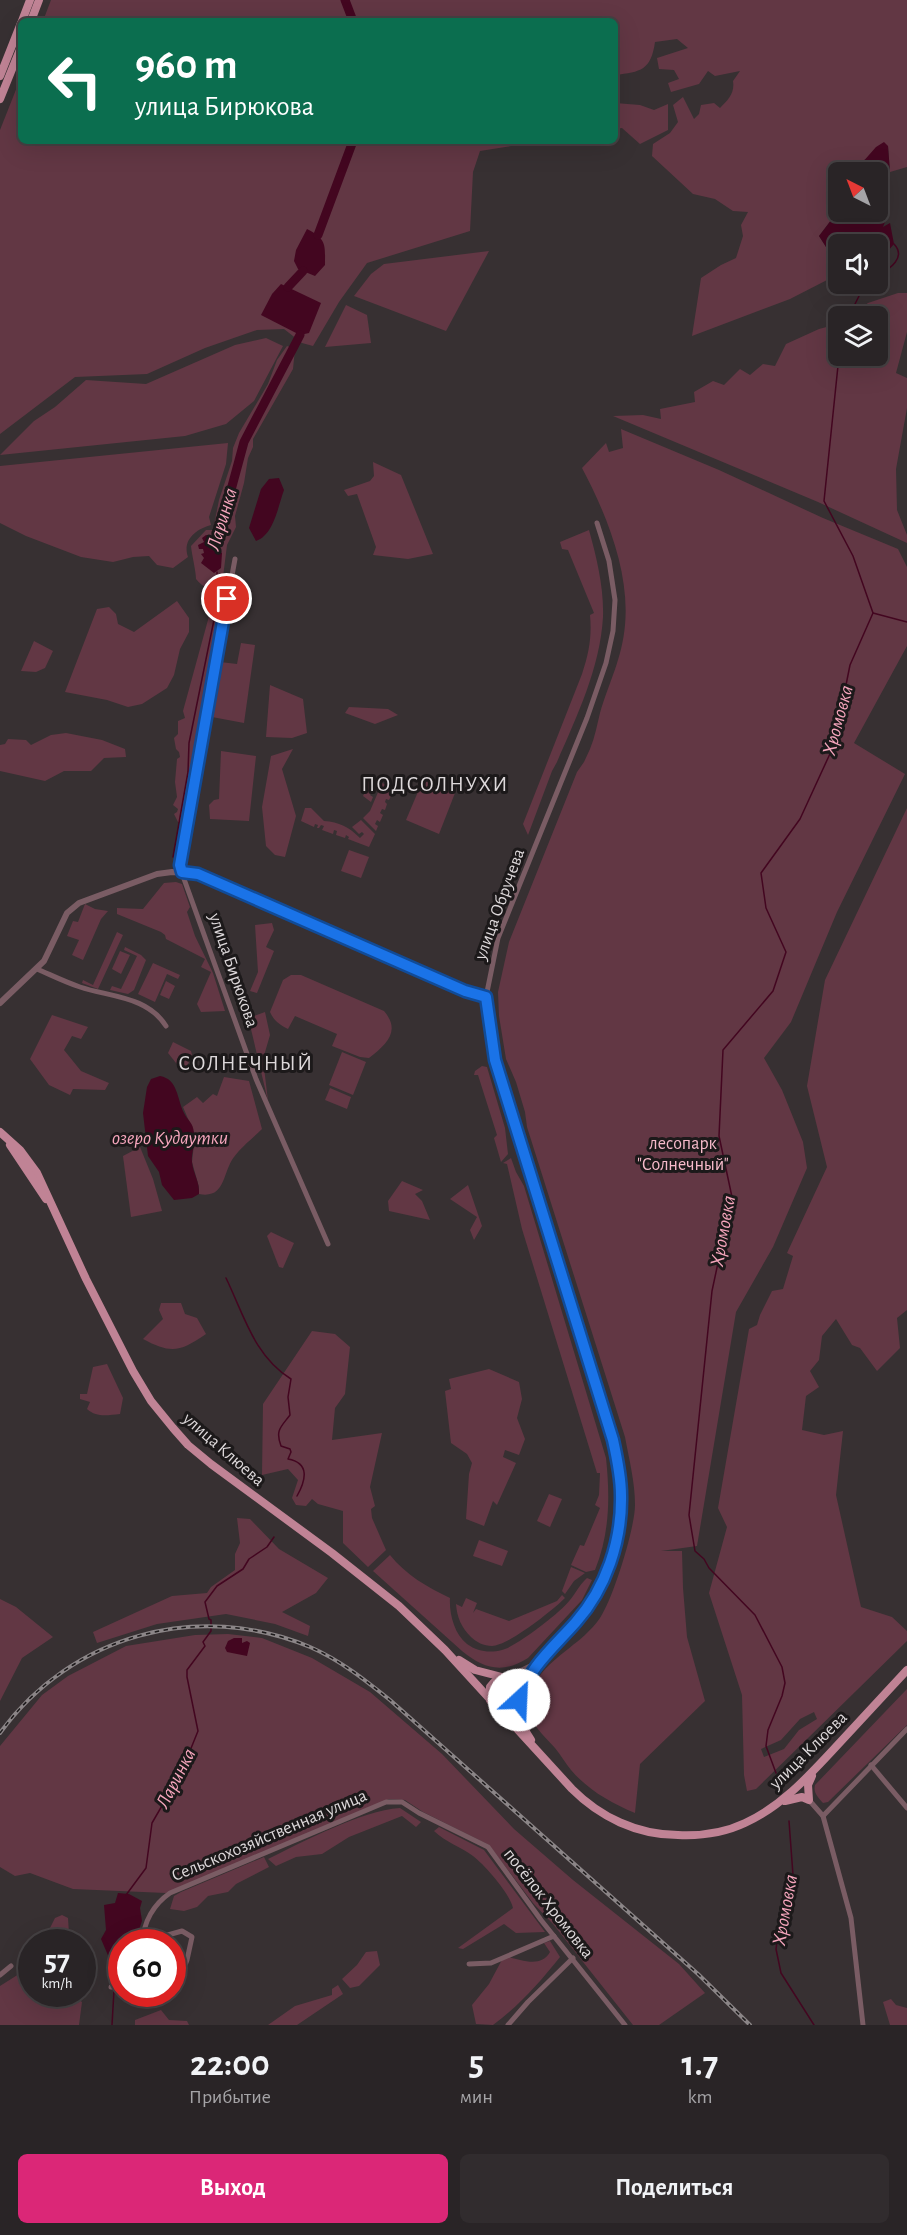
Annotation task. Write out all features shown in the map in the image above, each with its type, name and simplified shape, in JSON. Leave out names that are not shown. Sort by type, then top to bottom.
[{"type":"main road","points":[[23,18],[30,0]]},
{"type":"main road","points":[[32,18],[39,0]]},
{"type":"main road","points":[[0,76],[18,30]]},
{"type":"main road","points":[[0,99],[8,55]]},
{"type":"main road","name":"улица Клюева","points":[[1,1133],[16,1145],[45,1187],[54,1212],[136,1378],[172,1428],[211,1464],[381,1591],[445,1650],[586,1803],[620,1823],[654,1834],[686,1835],[729,1829],[757,1817],[779,1803],[815,1770],[907,1670]]},
{"type":"main road","name":"улица Клюева","points":[[445,1650],[475,1670],[505,1677]]},
{"type":"main road","points":[[505,1677],[518,1684],[520,1696],[517,1703],[510,1708],[502,1709],[493,1704],[489,1695],[490,1687],[495,1681],[505,1677]]},
{"type":"main road","name":"улица Клюева","points":[[520,1696],[518,1710],[520,1720],[535,1747]]},
{"type":"main road","points":[[779,1803],[802,1797],[809,1800],[808,1785],[815,1770]]},
{"type":"street","name":"улица Обручева","points":[[520,1696],[538,1662],[584,1612],[604,1578],[619,1529],[621,1495],[615,1449],[495,1060],[486,997],[498,938],[587,718],[606,663],[613,631],[615,600],[609,561],[597,523]]},
{"type":"street","points":[[182,872],[180,865],[188,810],[236,559]]},
{"type":"street","name":"улица Бирюкова","points":[[182,872],[254,1072],[328,1245]]},
{"type":"street","name":"улица Бирюкова","points":[[0,1003],[18,983],[44,961],[68,913],[79,903],[157,874],[182,872],[198,874],[465,991],[486,997]]},
{"type":"street","points":[[37,969],[79,987],[132,1000],[158,1015],[166,1026]]},
{"type":"street","name":"улица Обручева","points":[[505,1677],[538,1662]]},
{"type":"street","points":[[823,1816],[907,1729]]},
{"type":"street","points":[[872,1765],[907,1808]]},
{"type":"street","points":[[809,1800],[823,1816],[851,1918],[863,2025]]},
{"type":"street","name":"Сельскохозяйственная улица","points":[[146,1929],[157,1902],[170,1893],[386,1802],[402,1802]]},
{"type":"street","name":"посёлок Хромовка","points":[[402,1802],[419,1813],[488,1847],[554,1936],[625,2025]]},
{"type":"street","points":[[186,1933],[192,1937],[186,1962]]},
{"type":"street","points":[[469,1964],[491,1962],[554,1936]]},
{"type":"street","points":[[508,2025],[573,1958]]},
{"type":"street","points":[[0,1975],[11,1966]]},
{"type":"green space","points":[[51,0],[907,0],[907,167],[890,172],[888,146],[862,162],[828,162],[830,222],[819,236],[828,249],[828,280],[790,299],[692,336],[701,278],[736,258],[743,236],[741,225],[748,212],[733,211],[715,199],[693,194],[652,156],[653,144],[670,133],[678,122],[673,105],[683,97],[694,119],[699,114],[701,105],[714,103],[720,108],[730,96],[733,81],[740,71],[715,76],[708,71],[699,84],[671,92],[668,83],[679,79],[674,70],[659,69],[657,58],[688,48],[677,39],[655,42],[651,59],[643,68],[632,73],[618,75],[618,18],[44,18]]},
{"type":"green space","points":[[18,85],[18,144],[523,144],[480,151],[473,172],[470,231],[367,263],[339,302],[313,346],[302,343],[284,329],[257,330],[205,348],[147,374],[75,377],[0,434],[0,130]]},
{"type":"green space","points":[[618,103],[640,105],[654,110],[668,104],[668,130],[640,144],[622,128],[618,129]]},
{"type":"green space","points":[[489,251],[446,331],[354,296],[371,274],[384,264]]},
{"type":"green space","points":[[898,293],[907,293],[907,332],[896,373],[907,378],[907,408],[896,469],[897,510],[907,535],[907,543],[818,502],[613,416],[643,415],[661,419],[660,409],[695,402],[694,392],[713,381],[724,385],[740,369],[750,375],[763,364],[775,366],[786,344],[828,327],[828,366],[888,366],[888,306],[864,306]]},
{"type":"green space","points":[[346,305],[367,315],[371,343],[325,347]]},
{"type":"green space","points":[[266,338],[283,346],[254,401],[226,424],[185,436],[0,455],[34,421],[55,407],[86,380],[146,384],[235,345]]},
{"type":"green space","points":[[287,346],[295,349],[293,369],[253,439],[253,447],[248,458],[235,516],[236,527],[227,545],[221,593],[204,587],[196,579],[191,546],[206,530],[213,530],[219,500],[239,433],[268,384],[277,360]]},
{"type":"green space","name":"лесопарк \"Солнечный\"","points":[[621,429],[898,549],[907,567],[907,646],[854,743],[905,774],[837,912],[791,1022],[764,1058],[782,1090],[803,1142],[807,1168],[773,1247],[736,1312],[697,1546],[661,1551],[682,1551],[687,1637],[705,1701],[640,1764],[635,1813],[617,1805],[585,1784],[534,1724],[529,1711],[530,1694],[539,1677],[553,1661],[589,1631],[605,1609],[627,1546],[634,1516],[635,1496],[625,1437],[527,1127],[516,1082],[506,1059],[499,1016],[498,992],[509,942],[577,772],[592,744],[621,649],[626,605],[620,564],[600,504],[582,468],[606,443],[609,452],[623,448]]},
{"type":"green space","points":[[228,443],[226,464],[209,517],[211,525],[200,529],[192,536],[187,545],[188,557],[173,568],[157,565],[149,556],[113,562],[81,557],[26,536],[0,523],[0,466]]},
{"type":"green space","points":[[373,462],[401,475],[433,554],[408,559],[373,555],[376,547],[357,494],[348,496],[344,490],[370,481],[374,476]]},
{"type":"green space","points":[[589,530],[601,584],[603,617],[601,636],[580,709],[552,771],[528,835],[523,824],[582,674],[591,631],[590,615],[594,613],[568,550],[562,549],[560,542]]},
{"type":"green space","points":[[214,598],[223,602],[183,823],[178,822],[174,814],[178,809],[173,805],[177,797],[175,782],[177,759],[180,757],[174,738],[178,734],[178,721],[185,718],[183,711]]},
{"type":"green space","points":[[177,601],[189,618],[189,632],[180,649],[174,675],[167,688],[142,704],[128,707],[107,700],[65,692],[97,609],[109,607],[116,614],[118,624],[134,632]]},
{"type":"green space","points":[[34,641],[53,651],[45,668],[36,672],[21,671]]},
{"type":"green space","points":[[241,643],[255,645],[244,723],[212,717],[220,662],[237,664]]},
{"type":"green space","points":[[270,685],[303,699],[307,733],[292,738],[266,737]]},
{"type":"green space","points":[[349,707],[388,709],[398,715],[375,724],[345,713]]},
{"type":"green space","points":[[66,733],[102,740],[125,749],[126,757],[104,758],[91,771],[64,771],[45,781],[0,771],[0,745],[5,744],[8,739],[26,740],[31,745],[51,735]]},
{"type":"green space","points":[[293,749],[282,769],[296,816],[285,857],[275,855],[266,846],[262,807],[271,756]]},
{"type":"green space","points":[[221,751],[256,756],[249,821],[210,819],[209,805],[219,799]]},
{"type":"green space","points":[[366,776],[379,781],[375,782],[375,793],[372,792],[370,795],[373,797],[371,802],[363,796],[368,786]]},
{"type":"green space","points":[[423,780],[455,793],[439,834],[406,820]]},
{"type":"green space","points":[[382,783],[394,788],[390,788],[389,792],[392,794],[389,800],[386,799],[385,810],[382,809],[380,813],[383,815],[380,822],[377,820],[375,824],[378,826],[376,831],[363,818],[370,811]]},
{"type":"green space","points":[[305,808],[311,808],[324,821],[344,826],[360,838],[364,834],[362,832],[359,834],[352,827],[361,820],[375,834],[369,847],[348,839],[346,835],[345,838],[336,835],[337,831],[334,830],[333,834],[322,830],[324,826],[317,828],[318,825],[315,824],[314,827],[301,821]]},
{"type":"green space","points":[[907,808],[907,1310],[897,1318],[900,1348],[877,1371],[860,1348],[852,1345],[836,1319],[822,1336],[819,1360],[810,1371],[819,1387],[806,1396],[802,1430],[824,1435],[843,1431],[836,1495],[861,1607],[892,1617],[907,1631],[907,1641],[756,1789],[747,1791],[744,1775],[742,1695],[709,1593],[727,1527],[718,1508],[749,1329],[757,1325],[772,1291],[783,1289],[793,1256],[787,1253],[827,1167],[807,1086],[825,980]],"holes":[[[814,1712],[817,1719],[799,1730],[784,1749],[764,1757],[761,1749],[781,1740],[800,1719]]]},
{"type":"green space","points":[[349,850],[369,857],[361,878],[341,871]]},
{"type":"green space","points":[[164,883],[182,884],[190,907],[187,912],[195,936],[213,973],[225,1011],[201,1012],[197,1004],[211,972],[201,967],[205,959],[166,939],[161,932],[117,914],[117,908],[143,909]]},
{"type":"green space","points":[[85,904],[95,909],[108,911],[101,919],[83,960],[72,955],[79,940],[67,936],[73,921],[78,922]]},
{"type":"green space","points":[[272,923],[274,930],[266,947],[274,951],[257,993],[250,991],[258,972],[255,925]]},
{"type":"green space","points":[[117,932],[123,935],[98,989],[82,983],[83,980],[93,985]]},
{"type":"green space","points":[[125,947],[146,960],[134,990],[128,994],[110,990],[112,986],[121,989],[137,956],[124,950]]},
{"type":"green space","points":[[120,951],[130,955],[121,974],[112,969]]},
{"type":"green space","points":[[153,963],[180,975],[178,979],[167,974],[155,1002],[138,994]]},
{"type":"green space","points":[[291,975],[301,975],[384,1011],[391,1025],[390,1037],[369,1058],[360,1057],[332,1046],[337,1034],[295,1016],[288,1029],[280,1024],[270,1012],[283,980]]},
{"type":"green space","points":[[166,981],[175,986],[169,999],[160,995]]},
{"type":"green space","points":[[265,1012],[270,1035],[263,1059],[268,1101],[250,1025],[251,1017]]},
{"type":"green space","points":[[52,1015],[88,1027],[81,1039],[72,1036],[64,1050],[81,1071],[109,1083],[105,1090],[73,1089],[70,1095],[49,1085],[30,1059]]},
{"type":"green space","points":[[173,1042],[191,1051],[192,1055],[184,1073],[168,1053]]},
{"type":"green space","points":[[342,1052],[366,1062],[353,1095],[329,1085]]},
{"type":"green space","points":[[482,1066],[487,1067],[505,1128],[508,1154],[501,1162],[494,1138],[497,1135],[478,1075],[474,1075],[475,1071]]},
{"type":"green space","points":[[224,1077],[249,1081],[262,1129],[234,1157],[219,1189],[208,1195],[199,1194],[192,1162],[195,1135],[183,1107],[197,1097],[203,1103],[213,1094],[217,1096]]},
{"type":"green space","points":[[330,1088],[351,1097],[347,1109],[325,1100]]},
{"type":"green space","points":[[140,1147],[153,1179],[162,1211],[131,1217],[123,1156]]},
{"type":"green space","points":[[511,1158],[524,1186],[606,1458],[608,1500],[604,1542],[595,1570],[586,1572],[571,1565],[580,1545],[584,1546],[600,1508],[595,1505],[599,1495],[600,1473],[597,1473],[522,1229],[507,1164],[503,1163]]},
{"type":"green space","points":[[402,1181],[423,1190],[415,1194],[422,1201],[430,1220],[389,1211],[388,1201]]},
{"type":"green space","points":[[468,1185],[482,1226],[474,1240],[470,1230],[477,1217],[450,1199]]},
{"type":"green space","points":[[271,1232],[294,1243],[283,1268],[279,1267],[267,1236]]},
{"type":"green space","points":[[161,1303],[181,1303],[185,1314],[197,1318],[206,1334],[175,1349],[161,1347],[143,1339],[163,1319],[159,1310]]},
{"type":"green space","points":[[312,1331],[335,1334],[350,1347],[345,1394],[335,1408],[332,1440],[382,1433],[370,1487],[375,1506],[371,1509],[372,1518],[386,1550],[368,1567],[343,1543],[343,1511],[318,1504],[312,1499],[306,1506],[296,1505],[292,1498],[298,1480],[288,1469],[262,1475],[263,1404]]},
{"type":"green space","points":[[107,1364],[123,1398],[120,1414],[95,1414],[87,1409],[90,1402],[80,1399],[80,1394],[87,1394],[93,1367]]},
{"type":"green space","points":[[489,1369],[519,1382],[522,1399],[517,1418],[525,1439],[519,1455],[505,1450],[503,1457],[516,1463],[497,1505],[493,1501],[484,1526],[466,1519],[469,1474],[472,1463],[467,1454],[451,1443],[445,1391],[451,1389],[449,1379]]},
{"type":"green space","points":[[549,1494],[562,1499],[550,1527],[537,1521]]},
{"type":"green space","points":[[237,1518],[250,1519],[279,1549],[328,1578],[316,1593],[282,1612],[310,1626],[308,1636],[275,1624],[226,1614],[157,1624],[97,1643],[93,1632],[172,1596],[207,1593],[211,1587],[235,1570],[235,1554],[240,1543]]},
{"type":"green space","points":[[479,1540],[508,1551],[502,1566],[473,1556]]},
{"type":"green space","points":[[390,1555],[417,1580],[450,1598],[452,1617],[462,1640],[475,1649],[484,1651],[502,1650],[527,1636],[565,1606],[587,1578],[592,1580],[582,1600],[528,1658],[502,1668],[478,1662],[462,1651],[373,1571]]},
{"type":"green space","points":[[571,1567],[585,1573],[574,1581],[565,1594],[562,1591]]},
{"type":"green space","points":[[562,1595],[565,1598],[551,1611],[508,1640],[492,1646],[473,1639],[460,1622],[457,1613],[456,1604],[462,1607],[466,1598],[477,1603],[473,1613],[476,1609],[509,1621],[557,1601]]},
{"type":"green space","points":[[0,1599],[16,1607],[53,1637],[22,1658],[0,1701]]},
{"type":"green space","points":[[228,1634],[262,1638],[312,1658],[370,1692],[442,1754],[514,1829],[573,1880],[679,1964],[705,1993],[659,2025],[633,2025],[553,1924],[533,1903],[489,1845],[423,1812],[405,1800],[389,1799],[166,1893],[73,1889],[30,1873],[15,1876],[0,1867],[0,1746],[42,1695],[68,1676],[126,1646],[195,1635]]},
{"type":"green space","points":[[505,1682],[513,1685],[516,1693],[513,1701],[505,1704],[497,1701],[494,1693],[497,1685]]},
{"type":"green space","points":[[907,1689],[907,1725],[828,1802],[823,1803],[815,1793],[815,1785]]},
{"type":"green space","points":[[400,1808],[421,1822],[416,1827],[402,1816],[349,1837],[322,1854],[296,1857],[276,1866],[268,1859],[350,1821],[384,1810]]},
{"type":"green space","points":[[439,1827],[484,1850],[545,1932],[516,1933],[504,1924],[463,1949],[458,1948],[513,1908],[507,1895],[491,1873],[473,1856],[434,1831]]},
{"type":"green space","points":[[264,1857],[269,1867],[236,1884],[228,1892],[208,1896],[197,1907],[184,1911],[170,1909],[174,1896],[181,1892]]},
{"type":"green space","points":[[62,1915],[68,1918],[69,1929],[50,1929],[55,1918]]},
{"type":"green space","points":[[550,1941],[560,1957],[537,1984],[512,2010],[493,2025],[476,2024],[472,2005],[489,1984],[504,1956],[535,1962],[546,1957],[550,1952],[544,1943]]},
{"type":"green space","points":[[377,1951],[380,1965],[359,1986],[350,1988],[342,1979],[357,1965],[366,1952]]},
{"type":"green space","points":[[18,1975],[18,2007],[81,2007],[79,2025],[0,2025],[0,1986]]},
{"type":"green space","points":[[338,1985],[343,1994],[297,2025],[268,2025],[295,2006],[332,1995],[332,1989]]},
{"type":"green space","points":[[891,1999],[896,2005],[907,2008],[907,2025],[890,2025],[883,2002]]},
{"type":"green space","points":[[161,2010],[169,2020],[187,2021],[189,2025],[135,2025],[135,2020]]},
{"type":"water","points":[[884,142],[888,146],[890,172],[888,177],[888,162],[863,162],[876,147]]},
{"type":"water","points":[[830,222],[885,222],[883,227],[890,223],[894,244],[888,251],[888,234],[828,234],[828,248],[819,236]]},
{"type":"water","points":[[307,229],[318,236],[325,247],[325,265],[315,276],[298,269],[294,261],[296,250]]},
{"type":"water","points":[[281,284],[321,303],[309,333],[300,335],[261,315],[272,294]]},
{"type":"water","points":[[279,478],[284,490],[275,519],[267,533],[256,541],[249,528],[261,489],[269,479]]},
{"type":"water","points":[[206,535],[218,538],[216,548],[222,553],[221,568],[214,573],[201,563],[204,558],[201,554],[204,553],[198,545],[204,542],[202,538]]},
{"type":"water","name":"озеро Кудаутки","points":[[160,1076],[174,1085],[184,1113],[193,1129],[192,1162],[199,1194],[192,1198],[174,1200],[162,1185],[159,1172],[148,1156],[143,1113],[147,1087],[151,1079]]},
{"type":"water","points":[[242,1638],[242,1643],[247,1641],[250,1643],[247,1656],[227,1652],[225,1648],[228,1641]]},
{"type":"water","points":[[118,1893],[129,1894],[142,1901],[140,1908],[142,1921],[139,1929],[108,1929],[108,1955],[101,1939],[106,1930],[104,1905],[115,1903]]},
{"type":"waterway","name":"Ларинка","points":[[345,0],[352,18]]},
{"type":"waterway","name":"Ларинка","points":[[318,235],[352,144]]},
{"type":"waterway","name":"Хромовка","points":[[888,268],[895,263],[899,254],[894,244]]},
{"type":"waterway","name":"Ларинка","points":[[288,287],[303,271]]},
{"type":"waterway","name":"Хромовка","points":[[854,306],[860,294]]},
{"type":"waterway","name":"Ларинка","points":[[211,547],[218,538],[244,442],[300,335]]},
{"type":"waterway","name":"Хромовка","points":[[776,1773],[766,1746],[768,1730],[785,1683],[782,1667],[755,1615],[695,1551],[689,1515],[712,1291],[732,1197],[719,1136],[723,1050],[773,991],[786,952],[766,908],[761,873],[800,819],[834,745],[850,665],[873,613],[853,556],[824,501],[838,366]]},
{"type":"waterway","name":"Ларинка","points":[[173,857],[188,772],[189,743],[218,600],[217,572]]},
{"type":"waterway","points":[[873,613],[907,622]]},
{"type":"waterway","name":"Ларинка","points":[[226,1278],[259,1347],[278,1370],[291,1379],[288,1397],[290,1415],[280,1429],[279,1436],[281,1446],[290,1449],[288,1459],[295,1461],[303,1468],[304,1478],[297,1496]]},
{"type":"waterway","name":"Ларинка","points":[[126,1895],[146,1868],[152,1823],[181,1773],[198,1731],[187,1670],[205,1646],[203,1642],[211,1631],[211,1620],[205,1602],[217,1586],[243,1569],[249,1559],[267,1547],[274,1537]]},
{"type":"waterway","name":"Хромовка","points":[[789,1821],[793,1875],[779,1927],[776,1949],[781,1973],[814,2025]]},
{"type":"waterway","name":"Ларинка","points":[[112,2025],[113,2007]]},
{"type":"railway","points":[[0,1733],[29,1699],[63,1672],[100,1650],[140,1636],[181,1628],[224,1627],[267,1633],[310,1647],[342,1664],[390,1700],[698,1974],[750,2025]]},
{"type":"district","name":"ПОДСОЛНУХИ","points":[[435,784]]},
{"type":"district","name":"СОЛНЕЧНЫЙ","points":[[246,1063]]},
{"type":"route","points":[[227,599],[188,810],[180,865],[182,872],[198,874],[465,991],[486,997],[495,1060],[613,1440],[621,1495],[619,1529],[610,1564],[590,1604],[538,1662],[519,1700]]}]
